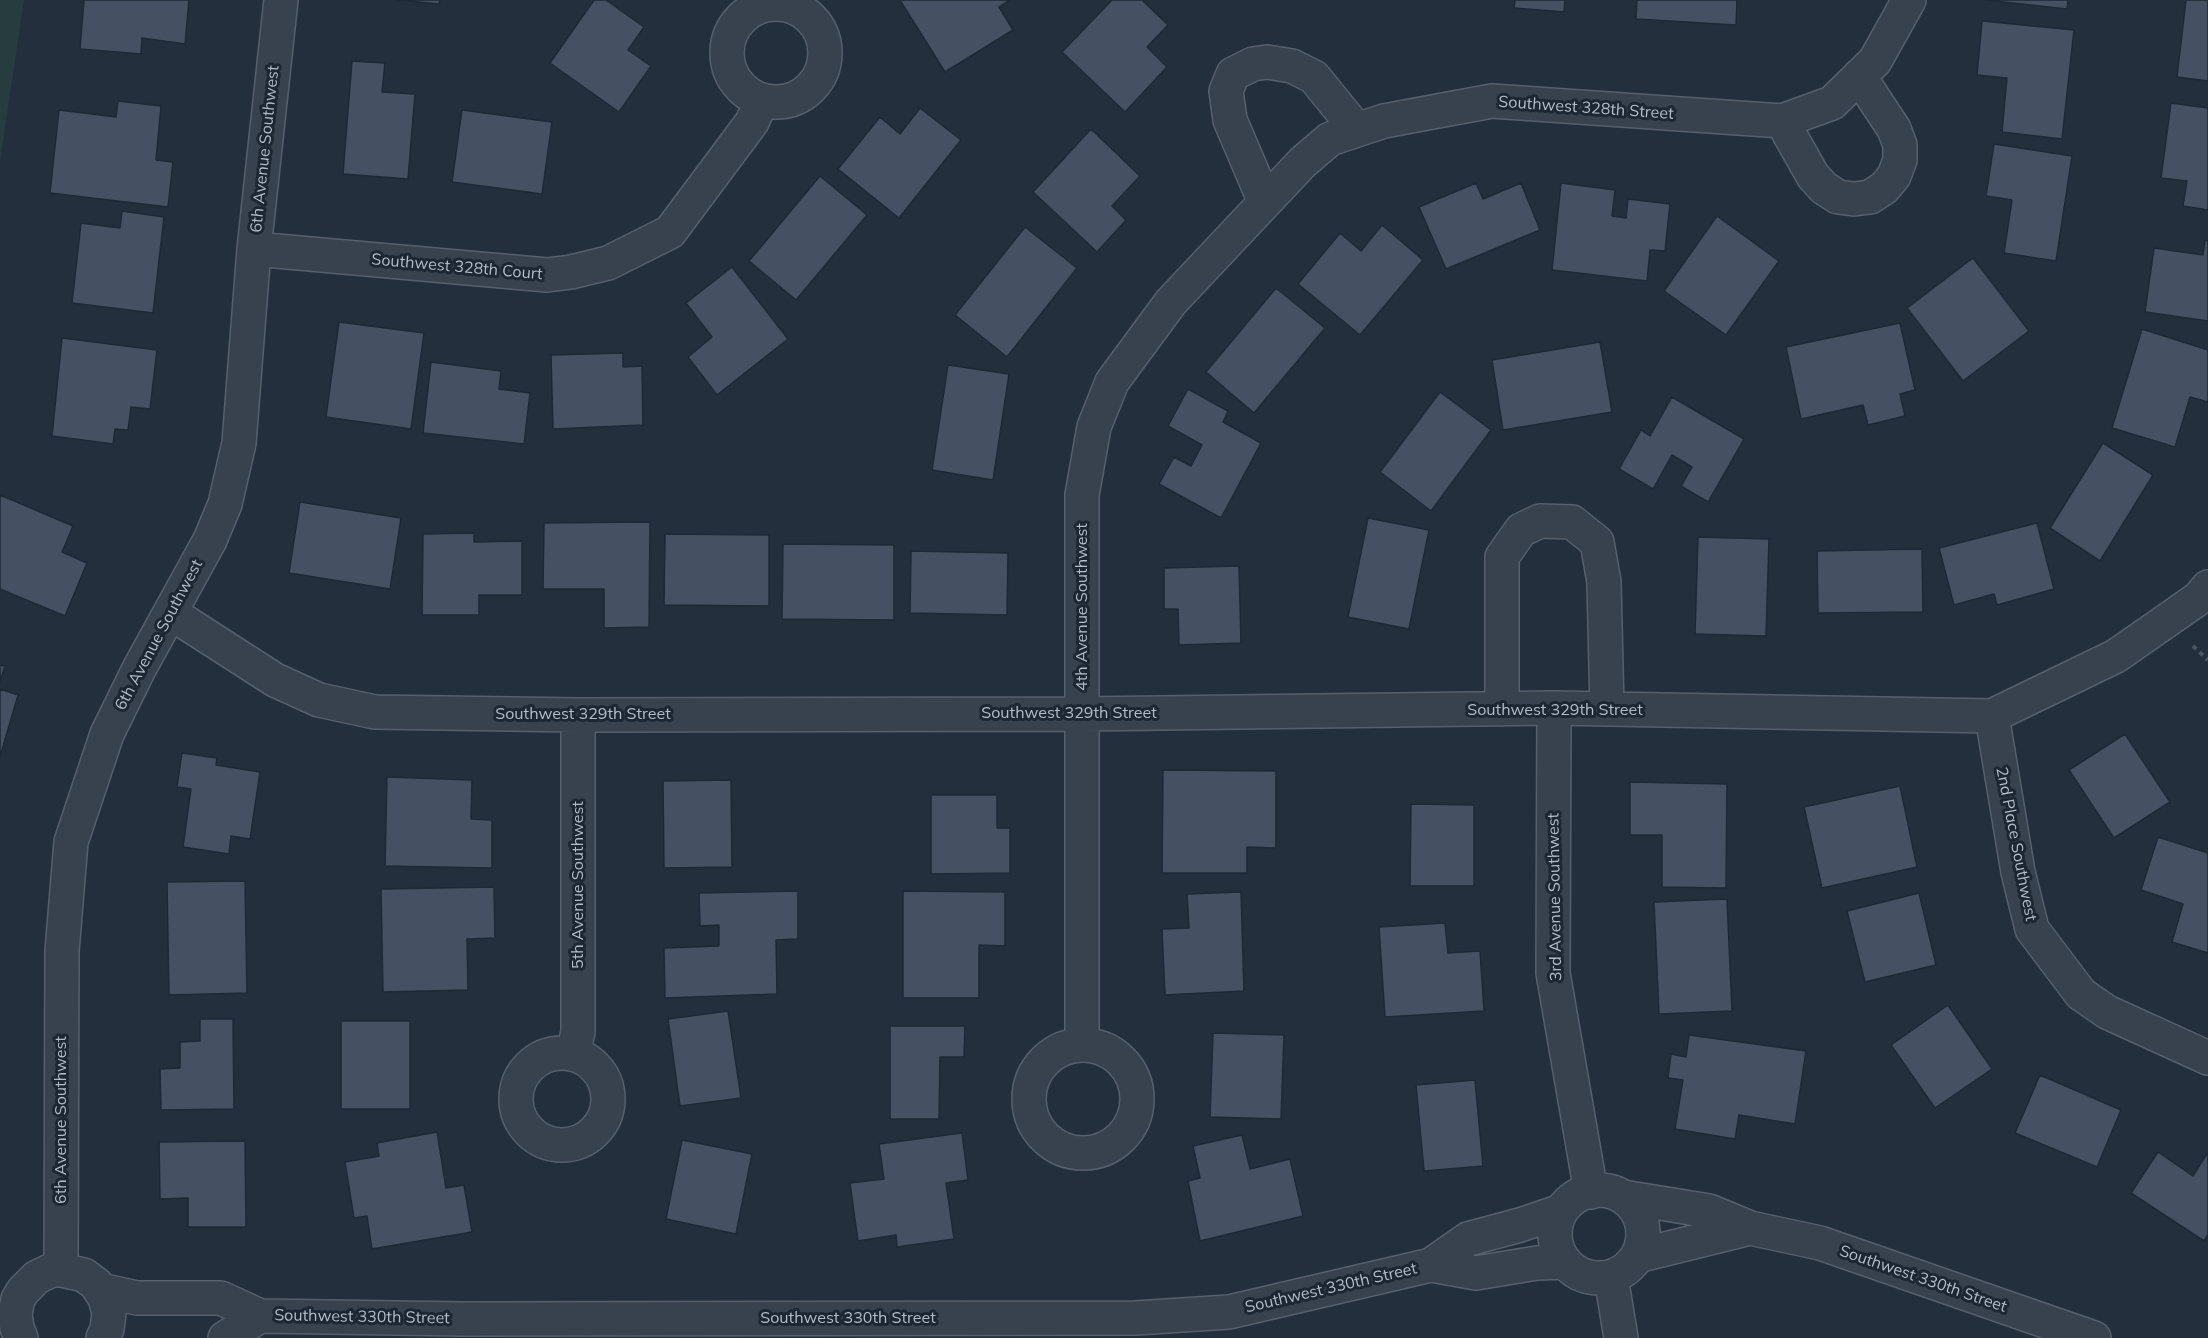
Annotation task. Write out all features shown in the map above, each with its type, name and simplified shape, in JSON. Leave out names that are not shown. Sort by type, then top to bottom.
[{"type":"street","name":"6th Avenue Southwest","points":[[61,1270],[62,951],[71,842],[106,734],[210,540],[225,504],[239,443],[254,249],[281,0]]},
{"type":"street","points":[[1859,76],[1894,129],[1900,145],[1900,160],[1894,176],[1884,188],[1870,197],[1854,199],[1838,197],[1824,188],[1813,176],[1782,121],[1832,103],[1859,76],[1875,61],[1909,0]]},
{"type":"street","points":[[1265,202],[1230,120],[1226,91],[1233,74],[1253,64],[1267,62],[1292,66],[1314,77],[1357,130]]},
{"type":"street","name":"Southwest 328th Court","points":[[254,249],[547,275],[608,263],[670,232],[752,122],[762,100]]},
{"type":"street","name":"Southwest 328th Street","points":[[1171,302],[1303,162],[1330,140],[1384,121],[1492,101],[1782,121]]},
{"type":"street","name":"4th Avenue Southwest","points":[[1082,1044],[1082,495],[1094,427],[1112,382],[1171,302]]},
{"type":"street","points":[[1502,709],[1502,557],[1521,530],[1540,521],[1572,522],[1598,542],[1604,582],[1607,709]]},
{"type":"street","points":[[1992,716],[2116,656],[2199,598],[2208,587]]},
{"type":"street","name":"Southwest 329th Street","points":[[171,613],[275,680],[319,700],[375,712],[578,715],[1082,714],[1554,708],[1992,716]]},
{"type":"street","name":"3rd Avenue Southwest","points":[[1554,708],[1553,973],[1591,1192]]},
{"type":"street","name":"5th Avenue Southwest","points":[[573,1054],[578,1032],[578,715]]},
{"type":"street","name":"2nd Place Southwest","points":[[1992,716],[2018,872],[2032,929],[2081,994],[2107,1012],[2208,1058]]},
{"type":"street","points":[[1591,1192],[1610,1192],[1623,1197],[1640,1219],[1643,1233],[1642,1247],[1625,1270],[1611,1277],[1596,1279],[1581,1275],[1559,1255],[1555,1240],[1556,1225],[1561,1211],[1570,1200],[1591,1192]]},
{"type":"street","name":"Southwest 330th Street","points":[[1623,1197],[1709,1211],[1750,1228],[1820,1243],[2094,1338]]},
{"type":"street","name":"Southwest 330th Street","points":[[100,1290],[137,1298],[221,1298],[260,1316],[463,1319],[1136,1318],[1229,1312],[1431,1265],[1468,1239],[1561,1211]]},
{"type":"street","name":"Southwest 330th Street","points":[[1637,1256],[1750,1228]]},
{"type":"street","name":"Southwest 330th Street","points":[[1431,1265],[1476,1273],[1537,1263],[1565,1262]]},
{"type":"street","points":[[21,1338],[15,1314],[18,1299],[12,1293],[37,1277],[52,1270],[61,1270],[84,1275],[105,1298],[109,1313],[103,1338]]},
{"type":"street","points":[[1611,1277],[1621,1338]]},
{"type":"street","name":"Southwest 330th Street","points":[[225,1338],[260,1316]]},
{"type":"green space","points":[[0,0],[24,0],[0,161]]},
{"type":"building","points":[[84,0],[189,0],[185,44],[142,38],[141,54],[80,49]]},
{"type":"building","points":[[398,0],[440,0],[439,4]]},
{"type":"building","points":[[594,0],[606,0],[644,27],[628,50],[651,66],[619,112],[550,63]]},
{"type":"building","points":[[900,0],[1010,0],[999,7],[1013,30],[945,72]]},
{"type":"building","points":[[1112,0],[1142,0],[1168,25],[1147,47],[1167,67],[1125,112],[1062,52]]},
{"type":"building","points":[[1515,0],[1565,0],[1564,12],[1514,8]]},
{"type":"building","points":[[1637,0],[1737,0],[1736,25],[1636,19]]},
{"type":"building","points":[[1985,0],[2068,0],[2067,9]]},
{"type":"building","points":[[2186,0],[2208,0],[2208,81],[2177,77]]},
{"type":"building","points":[[1982,21],[2074,30],[2062,139],[2002,132],[2007,78],[1977,75]]},
{"type":"building","points":[[352,61],[385,63],[382,92],[415,94],[408,179],[343,174]]},
{"type":"building","points":[[118,101],[161,106],[156,160],[173,162],[168,207],[50,193],[59,110],[116,117]]},
{"type":"building","points":[[2171,103],[2208,108],[2208,210],[2183,206],[2187,181],[2161,178]]},
{"type":"building","points":[[920,108],[961,140],[899,218],[838,169],[880,117],[900,134]]},
{"type":"building","points":[[462,110],[552,122],[542,194],[452,182]]},
{"type":"building","points":[[1091,129],[1140,176],[1112,206],[1126,220],[1097,252],[1033,192]]},
{"type":"building","points":[[1994,144],[2072,156],[2056,261],[2004,253],[2012,200],[1986,196]]},
{"type":"building","points":[[820,176],[867,215],[796,300],[749,261]]},
{"type":"building","points":[[1476,183],[1483,199],[1521,183],[1540,230],[1446,269],[1419,207]]},
{"type":"building","points":[[1561,183],[1615,190],[1612,216],[1626,218],[1628,199],[1670,204],[1665,251],[1650,250],[1647,281],[1552,270]]},
{"type":"building","points":[[122,211],[164,217],[153,313],[72,303],[81,223],[120,228]]},
{"type":"building","points":[[1717,216],[1779,261],[1726,335],[1664,291]]},
{"type":"building","points":[[1382,225],[1423,260],[1360,335],[1298,284],[1340,233],[1361,251]]},
{"type":"building","points":[[1025,227],[1077,268],[1007,357],[955,315]]},
{"type":"building","points":[[2205,240],[2208,241],[2208,321],[2145,312],[2154,248],[2203,255]]},
{"type":"building","points":[[1973,258],[2029,331],[1963,381],[1907,308]]},
{"type":"building","points":[[732,267],[788,339],[717,395],[688,357],[712,337],[686,303]]},
{"type":"building","points":[[1276,288],[1325,328],[1254,413],[1206,372]]},
{"type":"building","points":[[339,322],[424,333],[411,429],[326,417]]},
{"type":"building","points":[[1900,323],[1915,390],[1900,394],[1905,416],[1868,425],[1863,405],[1801,419],[1786,347]]},
{"type":"building","points":[[2142,329],[2208,350],[2208,402],[2190,397],[2175,447],[2112,428]]},
{"type":"building","points":[[62,338],[157,350],[150,409],[131,407],[128,430],[115,429],[113,444],[52,436]]},
{"type":"building","points":[[1600,342],[1612,412],[1503,430],[1492,360]]},
{"type":"building","points":[[623,353],[623,367],[642,366],[643,425],[553,429],[551,355]]},
{"type":"building","points":[[431,362],[501,371],[499,389],[530,393],[524,444],[423,433]]},
{"type":"building","points":[[948,365],[1009,374],[993,480],[932,470]]},
{"type":"building","points":[[1188,389],[1228,411],[1223,422],[1261,443],[1221,518],[1159,484],[1174,457],[1191,466],[1202,445],[1168,426]]},
{"type":"building","points":[[1440,392],[1491,430],[1431,511],[1380,472]]},
{"type":"building","points":[[1672,397],[1744,439],[1708,502],[1681,486],[1692,467],[1672,455],[1653,489],[1619,469],[1641,430],[1650,436]]},
{"type":"building","points":[[2103,443],[2153,475],[2100,561],[2050,528]]},
{"type":"building","points":[[0,495],[73,526],[62,552],[87,563],[65,616],[0,589]]},
{"type":"building","points":[[300,502],[401,518],[390,589],[289,573]]},
{"type":"building","points":[[1368,518],[1429,530],[1409,629],[1348,617]]},
{"type":"building","points":[[650,522],[649,627],[604,628],[604,589],[543,589],[544,523]]},
{"type":"building","points":[[2037,523],[2054,589],[1997,605],[1994,594],[1954,605],[1939,548]]},
{"type":"building","points":[[474,533],[474,542],[522,541],[522,595],[479,595],[479,615],[422,615],[423,534]]},
{"type":"building","points":[[665,534],[769,535],[769,606],[664,605]]},
{"type":"building","points":[[1698,537],[1769,539],[1766,636],[1695,634]]},
{"type":"building","points":[[783,544],[894,545],[894,620],[782,619]]},
{"type":"building","points":[[1922,549],[1923,612],[1818,613],[1817,551]]},
{"type":"building","points":[[911,551],[1008,553],[1007,615],[910,613]]},
{"type":"building","points":[[1239,566],[1241,643],[1179,645],[1178,609],[1164,609],[1164,568]]},
{"type":"building","points":[[0,665],[5,666],[0,681]]},
{"type":"building","points":[[0,689],[18,695],[0,757]]},
{"type":"building","points":[[2125,734],[2170,802],[2114,838],[2069,770]]},
{"type":"building","points":[[182,753],[217,758],[216,765],[260,772],[250,839],[231,836],[229,854],[183,847],[191,789],[177,787]]},
{"type":"building","points":[[1163,770],[1276,771],[1276,848],[1247,847],[1247,873],[1162,873]]},
{"type":"building","points":[[387,777],[472,780],[471,819],[492,820],[492,868],[385,866]]},
{"type":"building","points":[[731,780],[732,867],[664,868],[663,781]]},
{"type":"building","points":[[1630,782],[1727,784],[1726,888],[1662,887],[1662,835],[1630,835]]},
{"type":"building","points":[[1900,786],[1917,867],[1822,888],[1804,807]]},
{"type":"building","points":[[931,795],[997,795],[997,828],[1010,828],[1010,873],[931,874]]},
{"type":"building","points":[[1411,804],[1474,805],[1474,886],[1410,886]]},
{"type":"building","points":[[2158,837],[2208,853],[2208,953],[2172,942],[2183,904],[2141,890]]},
{"type":"building","points":[[245,881],[247,993],[169,995],[167,882]]},
{"type":"building","points":[[494,887],[495,938],[467,939],[468,990],[383,992],[381,889]]},
{"type":"building","points":[[798,891],[798,939],[776,940],[777,994],[665,998],[664,948],[719,946],[719,925],[700,926],[699,893]]},
{"type":"building","points":[[903,891],[1005,892],[1005,946],[979,945],[979,998],[903,998]]},
{"type":"building","points":[[1241,892],[1244,991],[1165,995],[1162,929],[1189,928],[1187,894]]},
{"type":"building","points":[[1919,893],[1936,965],[1865,982],[1847,911]]},
{"type":"building","points":[[1727,899],[1732,1011],[1659,1014],[1654,902]]},
{"type":"building","points":[[1445,923],[1448,953],[1480,951],[1484,1011],[1385,1017],[1379,927]]},
{"type":"building","points":[[1948,1005],[1992,1069],[1935,1108],[1891,1045]]},
{"type":"building","points":[[728,1011],[741,1098],[680,1106],[668,1019]]},
{"type":"building","points":[[200,1019],[233,1019],[234,1109],[161,1110],[160,1069],[180,1068],[180,1042],[200,1041]]},
{"type":"building","points":[[341,1021],[410,1021],[410,1109],[341,1109]]},
{"type":"building","points":[[890,1026],[965,1026],[964,1057],[940,1057],[939,1119],[890,1119]]},
{"type":"building","points":[[1213,1033],[1284,1035],[1281,1119],[1210,1117]]},
{"type":"building","points":[[1689,1035],[1806,1051],[1795,1124],[1739,1115],[1735,1139],[1675,1129],[1683,1080],[1668,1078],[1671,1054],[1686,1057]]},
{"type":"building","points":[[2040,1075],[2121,1110],[2097,1167],[2015,1133]]},
{"type":"building","points":[[1475,1080],[1483,1166],[1424,1171],[1416,1085]]},
{"type":"building","points":[[437,1132],[446,1188],[464,1185],[472,1232],[372,1249],[367,1216],[354,1218],[345,1162],[379,1156],[377,1143]]},
{"type":"building","points":[[962,1133],[968,1180],[946,1183],[954,1239],[897,1247],[896,1235],[858,1241],[850,1183],[884,1179],[879,1144]]},
{"type":"building","points":[[1242,1135],[1250,1169],[1290,1159],[1303,1216],[1200,1241],[1188,1181],[1200,1178],[1193,1146]]},
{"type":"building","points":[[682,1140],[752,1154],[736,1234],[666,1219]]},
{"type":"building","points":[[245,1141],[246,1227],[188,1227],[188,1198],[160,1199],[159,1142]]},
{"type":"building","points":[[2158,1152],[2193,1176],[2208,1152],[2208,1234],[2204,1241],[2131,1193]]}]
